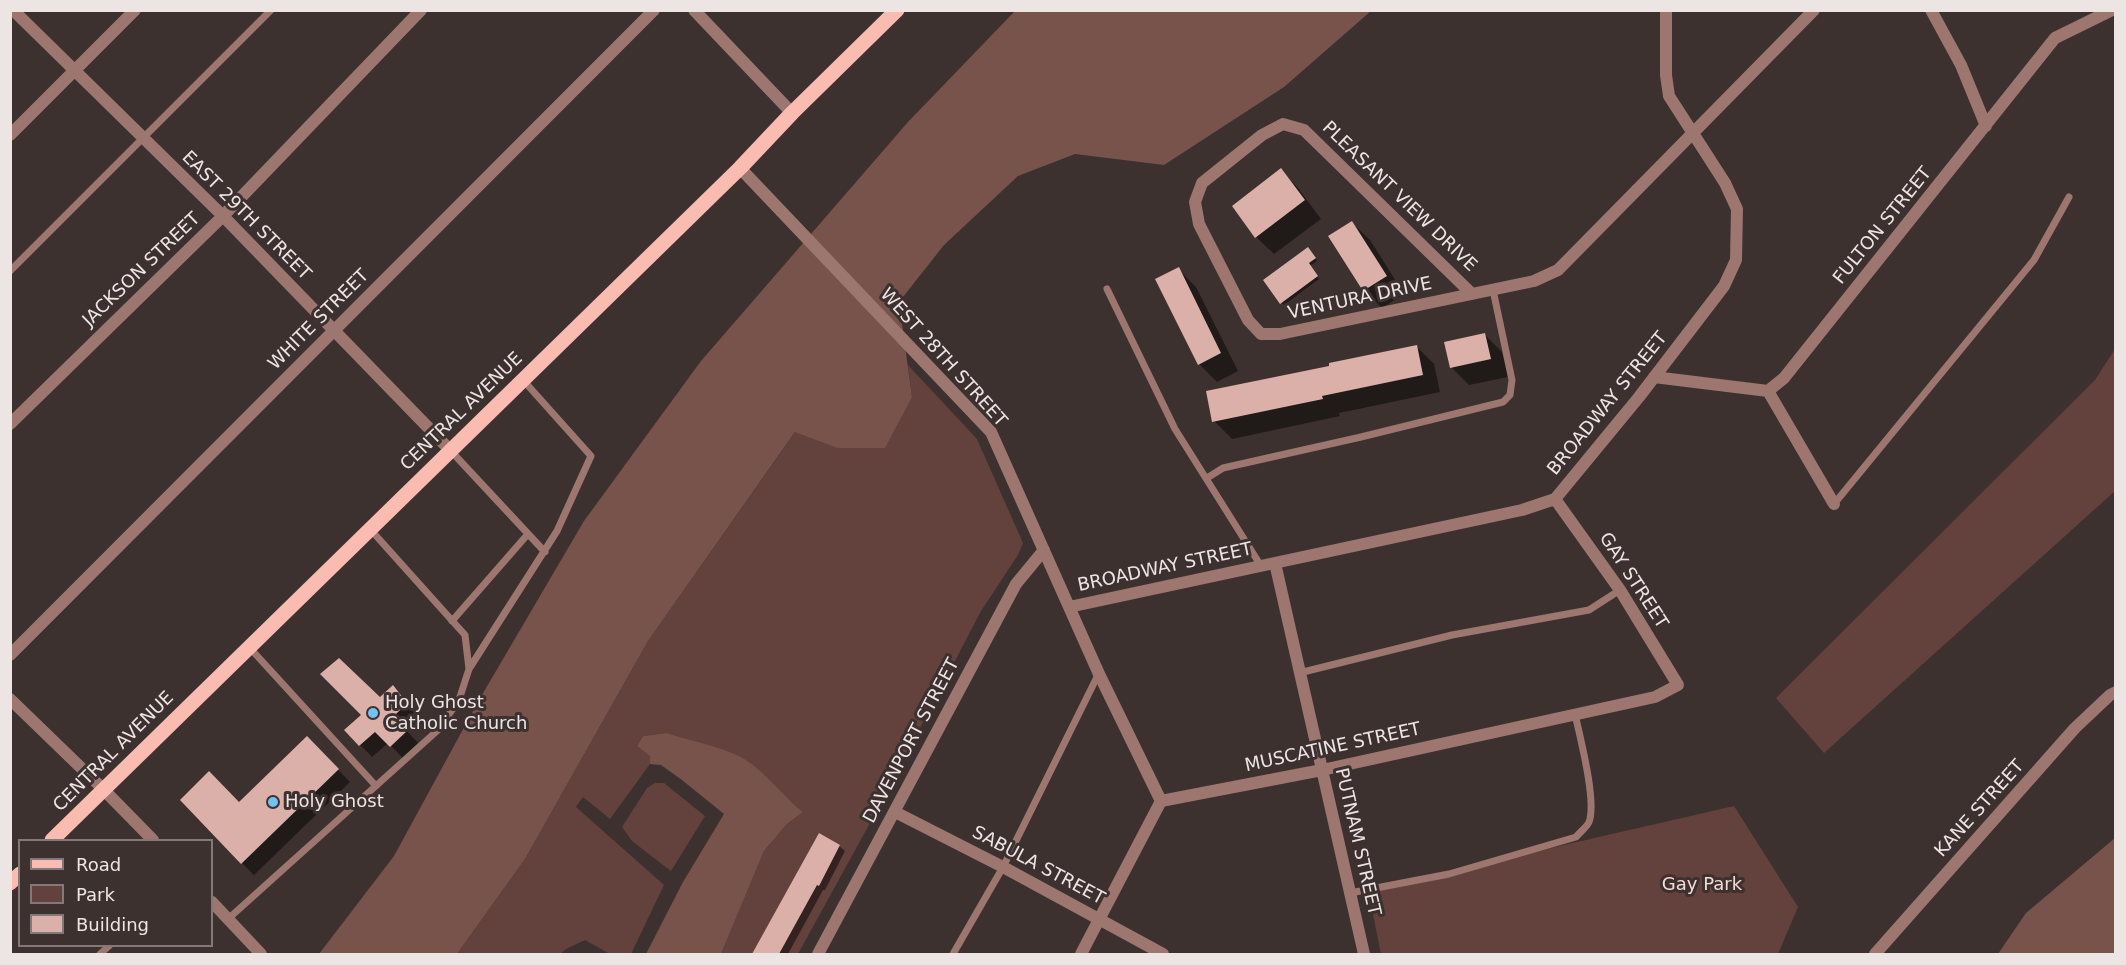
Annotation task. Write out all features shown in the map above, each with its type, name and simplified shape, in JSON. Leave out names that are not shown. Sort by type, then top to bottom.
[{"type":"main road","name":"CENTRAL AVENUE","points":[[53,839],[740,168],[792,113],[897,10]]},
{"type":"street","name":"EAST 29TH STREET","points":[[13,10],[223,216],[450,450]]},
{"type":"street","points":[[10,135],[135,10]]},
{"type":"street","name":"JACKSON STREET","points":[[10,424],[223,216],[421,10]]},
{"type":"street","name":"WHITE STREET","points":[[10,655],[654,10]]},
{"type":"street","points":[[694,10],[792,113]]},
{"type":"street","name":"BROADWAY STREET","points":[[1070,607],[1522,510],[1556,499],[1724,285],[1736,260],[1737,209],[1725,183],[1669,96],[1666,75],[1666,10]]},
{"type":"street","name":"VENTURA DRIVE","points":[[1261,334],[1280,334],[1493,290],[1534,281],[1558,270],[1814,10]]},
{"type":"street","points":[[1931,10],[1961,65],[1986,126]]},
{"type":"street","name":"FULTON STREET","points":[[1768,391],[1784,378],[2055,38],[2112,10]]},
{"type":"street","name":"PLEASANT VIEW DRIVE","points":[[1261,334],[1248,320],[1199,224],[1195,202],[1202,183],[1262,135],[1283,124],[1304,130],[1472,294]]},
{"type":"street","name":"WEST 28TH STREET","points":[[740,168],[991,432],[1099,674],[1161,801]]},
{"type":"street","points":[[1654,377],[1768,391],[1834,504]]},
{"type":"street","name":"GAY STREET","points":[[1556,499],[1620,590],[1678,685]]},
{"type":"street","name":"DAVENPORT STREET","points":[[819,954],[1016,584],[1044,550]]},
{"type":"street","name":"PUTNAM STREET","points":[[1275,563],[1364,954]]},
{"type":"street","name":"MUSCATINE STREET","points":[[1161,801],[1322,770],[1655,697],[1678,685]]},
{"type":"street","name":"KANE STREET","points":[[1875,954],[2075,728],[2115,692]]},
{"type":"street","points":[[10,699],[152,839]]},
{"type":"street","points":[[1081,954],[1161,801]]},
{"type":"street","name":"SABULA STREET","points":[[895,812],[1003,867],[1163,954]]},
{"type":"street","points":[[213,903],[261,954]]},
{"type":"lane","points":[[10,271],[272,10]]},
{"type":"lane","points":[[1834,504],[2034,260],[2069,197]]},
{"type":"lane","points":[[1107,289],[1175,429],[1262,566]]},
{"type":"lane","points":[[1207,478],[1223,468],[1503,402],[1510,395],[1512,380],[1493,290]]},
{"type":"lane","points":[[228,919],[438,730],[459,700],[469,669],[557,531],[591,456],[523,380]]},
{"type":"lane","points":[[450,450],[545,552]]},
{"type":"lane","points":[[370,529],[465,635],[469,669]]},
{"type":"lane","points":[[452,621],[528,534]]},
{"type":"lane","points":[[1299,673],[1452,635],[1589,610],[1620,590]]},
{"type":"lane","points":[[249,647],[376,786]]},
{"type":"lane","points":[[953,954],[1003,867],[1099,674]]},
{"type":"lane","points":[[1350,893],[1449,874],[1576,837],[1589,822],[1591,799],[1586,761],[1575,714]]},
{"type":"green space","points":[[2115,349],[2115,491],[1824,753],[1776,698],[2095,380]]},
{"type":"green space","points":[[908,365],[977,439],[1023,543],[1018,555],[981,611],[881,803],[798,954],[721,954],[764,851],[787,824],[803,812],[740,757],[667,733],[643,736],[637,746],[651,756],[650,764],[610,819],[583,797],[576,807],[664,885],[631,954],[610,954],[585,940],[560,954],[457,954],[525,859],[648,641],[796,431],[837,448],[912,397]]},
{"type":"green space","points":[[655,783],[664,783],[705,816],[671,871],[632,841],[622,827],[647,788]]},
{"type":"green space","name":"Gay Park","points":[[1734,806],[1798,907],[1778,954],[1381,954],[1368,890]]},
{"type":"shaded area","points":[[1015,11],[1371,11],[1284,87],[1164,165],[1075,154],[1018,176],[944,245],[899,302],[912,397],[885,448],[837,448],[795,432],[648,641],[525,859],[457,954],[319,954],[394,856],[479,700],[584,521],[701,361],[908,122]]},
{"type":"shaded area","points":[[667,733],[748,761],[803,812],[787,824],[764,851],[721,954],[646,954],[683,882],[724,814],[661,765],[650,764],[650,756],[637,746],[643,736]]},
{"type":"shaded area","points":[[2115,838],[2115,954],[1998,954],[2026,913]]},
{"type":"building","points":[[1281,168],[1305,200],[1255,238],[1232,206]]},
{"type":"building","points":[[1352,221],[1387,276],[1363,291],[1328,236]]},
{"type":"building","points":[[1308,247],[1316,258],[1309,263],[1318,276],[1280,304],[1263,280]]},
{"type":"building","points":[[1179,267],[1221,353],[1198,365],[1155,279]]},
{"type":"building","points":[[1485,333],[1491,359],[1450,368],[1444,342]]},
{"type":"building","points":[[1417,345],[1423,375],[1212,422],[1206,391]]},
{"type":"building","points":[[339,658],[380,697],[393,685],[407,703],[394,716],[407,731],[390,747],[375,732],[359,746],[344,730],[361,715],[320,674]]},
{"type":"building","points":[[307,736],[339,769],[241,864],[180,800],[209,771],[239,802]]},
{"type":"building","points":[[819,833],[840,845],[819,886],[817,885],[779,954],[752,954]]},
{"type":"place","name":"Holy Ghost Catholic Church","points":[[373,713]]},
{"type":"place","name":"Holy Ghost","points":[[273,802]]}]
